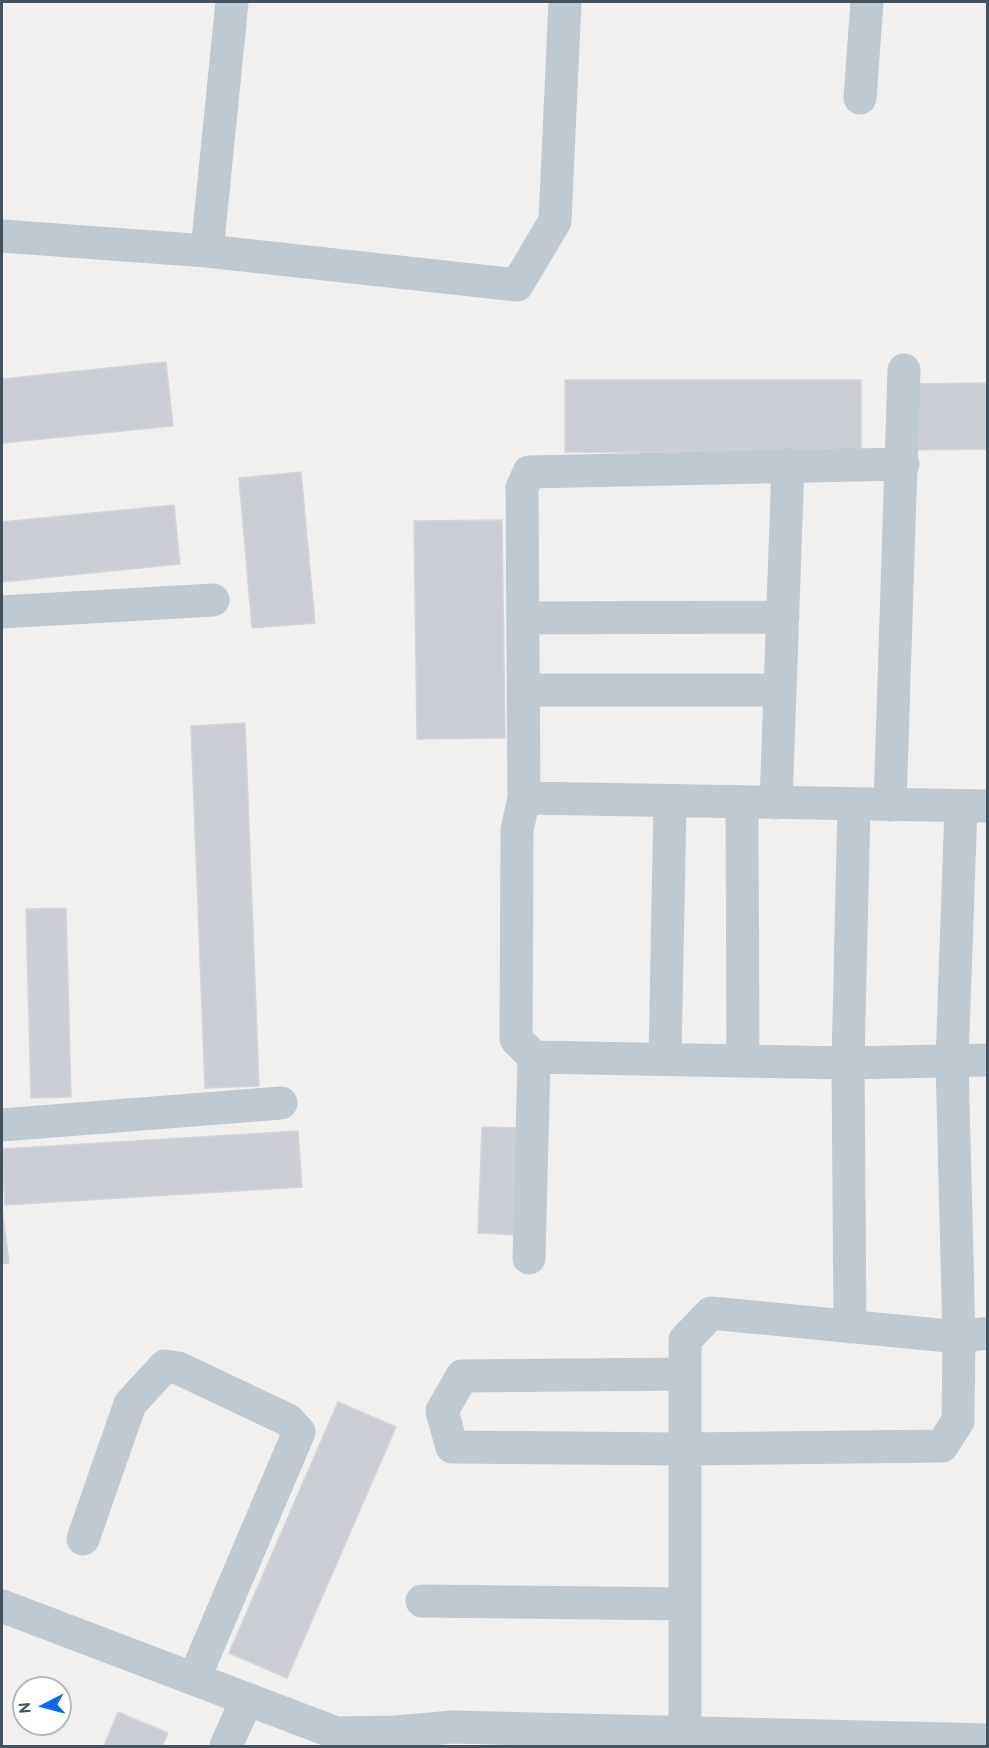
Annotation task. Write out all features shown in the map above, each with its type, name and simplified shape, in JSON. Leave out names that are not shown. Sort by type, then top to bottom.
[{"type":"street","points":[[207,251],[232,2]]},
{"type":"street","points":[[2,236],[207,251],[517,285],[555,221],[566,2]]},
{"type":"street","points":[[860,98],[867,2]]},
{"type":"street","points":[[890,805],[903,464],[904,370]]},
{"type":"street","points":[[903,464],[530,472],[522,488],[524,798],[517,830],[516,1039],[534,1056],[848,1063],[987,1060]]},
{"type":"street","points":[[776,803],[788,465]]},
{"type":"street","points":[[2,612],[213,600]]},
{"type":"street","points":[[523,618],[783,617]]},
{"type":"street","points":[[524,690],[780,690]]},
{"type":"street","points":[[524,798],[974,806],[952,1062],[973,1335],[958,1421],[942,1446],[685,1449],[452,1447],[442,1411],[462,1376],[685,1374]]},
{"type":"street","points":[[664,1059],[670,801]]},
{"type":"street","points":[[742,802],[743,1061]]},
{"type":"street","points":[[850,1327],[848,1063],[854,804]]},
{"type":"street","points":[[529,1257],[534,1056]]},
{"type":"street","points":[[2,1125],[281,1103]]},
{"type":"street","points":[[685,1732],[685,1340],[711,1313],[850,1327],[973,1335]]},
{"type":"street","points":[[83,1539],[130,1404],[165,1366],[178,1368],[288,1420],[299,1432],[194,1679]]},
{"type":"street","points":[[422,1601],[685,1604]]},
{"type":"street","points":[[2,1606],[336,1733],[395,1732],[453,1727],[987,1740]]},
{"type":"street","points":[[226,1746],[247,1699]]},
{"type":"building","points":[[166,362],[173,426],[2,443],[2,379]]},
{"type":"building","points":[[565,380],[861,380],[861,453],[565,452]]},
{"type":"building","points":[[988,383],[988,449],[906,450],[906,384]]},
{"type":"building","points":[[301,472],[315,623],[252,628],[239,478]]},
{"type":"building","points":[[174,505],[180,564],[2,582],[2,522]]},
{"type":"building","points":[[502,520],[505,738],[417,739],[414,521]]},
{"type":"building","points":[[245,723],[259,1086],[205,1088],[191,726]]},
{"type":"building","points":[[66,908],[71,1097],[31,1098],[26,909]]},
{"type":"building","points":[[482,1127],[521,1128],[518,1235],[478,1233]]},
{"type":"building","points":[[298,1131],[302,1187],[5,1205],[2,1149]]},
{"type":"building","points":[[2,1208],[9,1263],[2,1264]]},
{"type":"building","points":[[338,1402],[396,1427],[287,1678],[229,1653]]},
{"type":"building","points":[[118,1712],[168,1733],[162,1746],[104,1746]]}]
